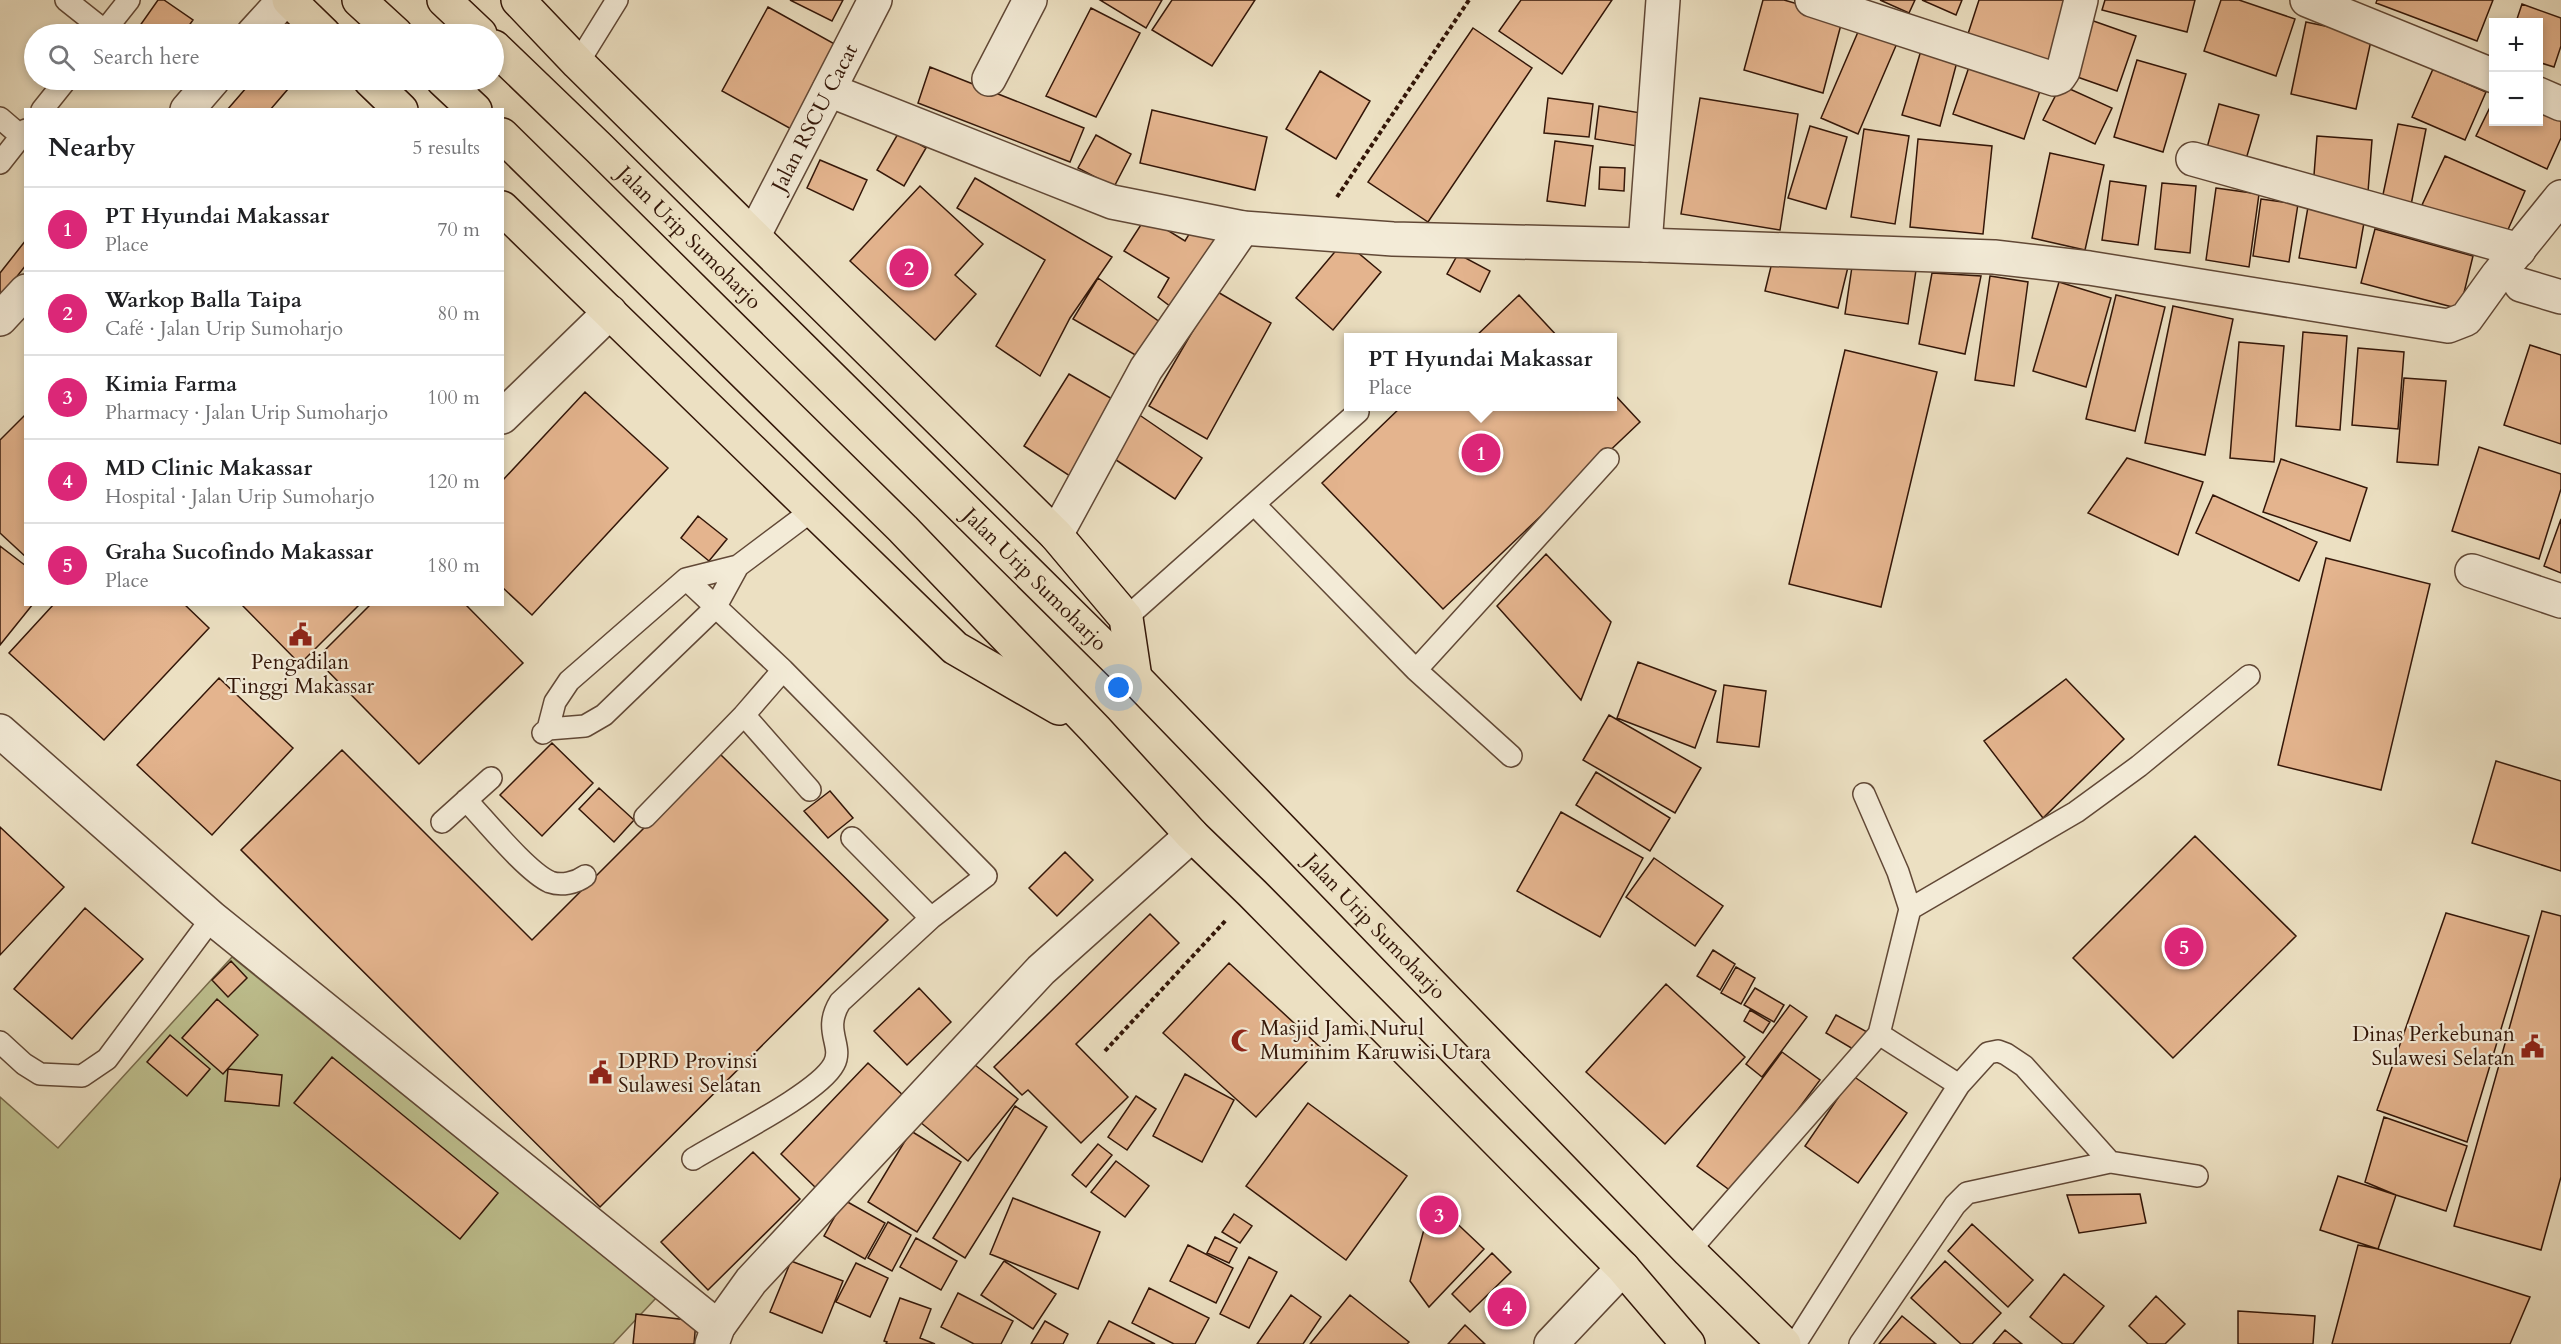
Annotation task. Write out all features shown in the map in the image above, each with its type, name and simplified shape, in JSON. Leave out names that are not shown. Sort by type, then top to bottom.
[{"type":"highway","points":[[286,0],[313,24]]},
{"type":"highway","points":[[359,0],[385,24]]},
{"type":"highway","points":[[444,0],[469,24]]},
{"type":"highway","points":[[518,0],[578,63],[1056,535],[1126,618],[1135,678]]},
{"type":"highway","name":"Jalan Urip Sumoharjo","points":[[504,57],[1135,678],[1689,1251],[1784,1344]]},
{"type":"highway","points":[[380,90],[399,108]]},
{"type":"highway","points":[[454,90],[473,108]]},
{"type":"highway","points":[[504,137],[903,529],[1095,729],[1192,835],[1252,892],[1623,1268],[1688,1344]]},
{"type":"highway","points":[[504,210],[955,648],[1095,729]]},
{"type":"street","points":[[263,24],[286,0]]},
{"type":"street","name":"Jalan RSCU Cacat","points":[[754,235],[875,0]]},
{"type":"street","points":[[989,78],[1030,0]]},
{"type":"street","points":[[1645,245],[1663,0]]},
{"type":"street","points":[[1812,0],[2054,79],[2058,78],[2063,71],[2081,0]]},
{"type":"street","points":[[2307,0],[2489,74]]},
{"type":"street","points":[[189,108],[204,90]]},
{"type":"street","points":[[829,90],[1112,202],[1243,228],[1311,235],[1449,241],[1960,254],[2101,270],[2448,326],[2466,319],[2561,197]]},
{"type":"street","points":[[2543,96],[2561,104]]},
{"type":"street","points":[[2193,159],[2519,250]]},
{"type":"street","points":[[1056,535],[1146,369],[1243,228]]},
{"type":"street","points":[[2521,285],[2561,297]]},
{"type":"street","points":[[0,319],[24,293]]},
{"type":"street","points":[[504,415],[610,312]]},
{"type":"street","points":[[2472,571],[2561,601]]},
{"type":"street","points":[[0,730],[212,918],[715,1336],[751,1281],[1041,970],[1192,835]]},
{"type":"street","points":[[1551,1344],[1623,1268]]},
{"type":"lane","points":[[66,0],[94,24]]},
{"type":"lane","points":[[111,24],[129,0]]},
{"type":"lane","points":[[578,63],[617,0]]},
{"type":"lane","points":[[44,108],[58,90]]},
{"type":"lane","points":[[0,118],[23,133],[0,163]]},
{"type":"lane","points":[[1126,618],[1358,412]]},
{"type":"lane","points":[[1416,670],[1608,459]]},
{"type":"lane","points":[[1254,504],[1416,670],[1511,756]]},
{"type":"lane","points":[[738,566],[715,608],[604,715],[585,726],[545,731],[555,702],[569,681],[686,579],[738,566],[814,509]]},
{"type":"lane","points":[[686,579],[783,670],[986,876],[931,918],[840,1002],[831,1024],[836,1057],[834,1065],[819,1082],[797,1098],[693,1159]]},
{"type":"lane","points":[[645,817],[744,715],[783,670]]},
{"type":"lane","points":[[1910,909],[2076,812],[2139,766],[2249,676]]},
{"type":"lane","points":[[744,715],[810,790]]},
{"type":"lane","points":[[442,822],[491,778]]},
{"type":"lane","points":[[1689,1251],[1879,1034],[1910,909],[1898,872],[1864,794]]},
{"type":"lane","points":[[466,800],[537,875],[553,883],[576,883],[585,876]]},
{"type":"lane","points":[[852,837],[931,918]]},
{"type":"lane","points":[[0,1042],[24,1064],[40,1074],[82,1076],[107,1059],[212,918]]},
{"type":"lane","points":[[1879,1034],[1959,1085]]},
{"type":"lane","points":[[1795,1344],[1959,1085],[1988,1053],[1998,1051],[2024,1066],[2110,1162]]},
{"type":"lane","points":[[1860,1344],[1963,1196],[1975,1190],[2110,1162],[2197,1176]]},
{"type":"path","points":[[1311,235],[1469,0]]},
{"type":"path","points":[[1105,1051],[1252,892]]},
{"type":"green space","points":[[232,957],[656,1298],[613,1344],[0,1344],[0,1097],[58,1148]]},
{"type":"building","points":[[158,0],[164,0],[193,20],[190,24],[141,24]]},
{"type":"building","points":[[790,0],[843,0],[832,21]]},
{"type":"building","points":[[1100,0],[1162,0],[1146,28]]},
{"type":"building","points":[[1172,0],[1255,0],[1212,66],[1152,30]]},
{"type":"building","points":[[1521,0],[1612,0],[1562,74],[1499,31]]},
{"type":"building","points":[[1763,0],[1784,0],[1843,17],[1823,93],[1744,70]]},
{"type":"building","points":[[1880,0],[1915,0],[1909,13]]},
{"type":"building","points":[[1922,0],[1962,0],[1956,15]]},
{"type":"building","points":[[1979,0],[2073,0],[2054,64],[1967,37]]},
{"type":"building","points":[[2105,0],[2195,0],[2187,32],[2102,10]]},
{"type":"building","points":[[2221,0],[2239,0],[2295,19],[2276,76],[2204,51]]},
{"type":"building","points":[[2377,0],[2493,0],[2477,41],[2376,3]]},
{"type":"building","points":[[2522,4],[2561,18],[2561,46],[2554,67],[2543,64],[2543,18],[2517,18]]},
{"type":"building","points":[[768,7],[840,47],[793,130],[722,91]]},
{"type":"building","points":[[1091,8],[1140,33],[1096,117],[1046,96]]},
{"type":"building","points":[[2085,18],[2136,36],[2117,91],[2066,73]]},
{"type":"building","points":[[2306,22],[2372,36],[2356,109],[2291,94]]},
{"type":"building","points":[[1861,25],[1898,41],[1858,134],[1821,118]]},
{"type":"building","points":[[1473,28],[1532,68],[1428,222],[1368,182]]},
{"type":"building","points":[[1922,47],[1958,58],[1940,126],[1902,115]]},
{"type":"building","points":[[2137,60],[2186,74],[2163,152],[2114,137]]},
{"type":"building","points":[[1971,61],[2042,85],[2024,139],[1953,114]]},
{"type":"building","points":[[930,67],[1084,128],[1070,162],[918,103]]},
{"type":"building","points":[[2433,69],[2486,92],[2465,140],[2412,117]]},
{"type":"building","points":[[1320,71],[1370,101],[1336,159],[1286,129]]},
{"type":"building","points":[[2061,85],[2112,108],[2095,144],[2043,120]]},
{"type":"building","points":[[244,90],[287,90],[272,108],[229,108]]},
{"type":"building","points":[[1548,98],[1593,104],[1589,137],[1544,133]]},
{"type":"building","points":[[1700,98],[1798,114],[1780,230],[1681,214]]},
{"type":"building","points":[[2219,104],[2259,115],[2244,166],[2205,155]]},
{"type":"building","points":[[1599,106],[1641,113],[1637,146],[1595,139]]},
{"type":"building","points":[[2489,109],[2489,126],[2543,126],[2543,112],[2561,121],[2561,138],[2547,169],[2476,136]]},
{"type":"building","points":[[1152,110],[1267,137],[1255,190],[1140,163]]},
{"type":"building","points":[[2398,124],[2426,129],[2410,210],[2381,204]]},
{"type":"building","points":[[1810,126],[1847,137],[1826,209],[1788,198]]},
{"type":"building","points":[[1864,129],[1909,136],[1895,224],[1851,217]]},
{"type":"building","points":[[899,132],[926,148],[904,186],[877,170]]},
{"type":"building","points":[[1096,135],[1131,154],[1114,187],[1078,168]]},
{"type":"building","points":[[2317,136],[2372,140],[2368,192],[2313,188]]},
{"type":"building","points":[[1918,139],[1992,146],[1983,234],[1910,227]]},
{"type":"building","points":[[1555,141],[1593,146],[1585,206],[1547,201]]},
{"type":"building","points":[[2050,153],[2104,165],[2085,250],[2032,238]]},
{"type":"building","points":[[2445,156],[2525,191],[2503,241],[2422,205]]},
{"type":"building","points":[[820,160],[867,180],[853,210],[807,188]]},
{"type":"building","points":[[1600,167],[1625,168],[1624,191],[1599,189]]},
{"type":"building","points":[[975,178],[1112,257],[1070,318],[1040,376],[996,346],[1045,260],[957,208]]},
{"type":"building","points":[[2110,181],[2146,186],[2138,245],[2102,240]]},
{"type":"building","points":[[2162,183],[2196,186],[2190,253],[2155,249]]},
{"type":"building","points":[[920,186],[983,244],[955,275],[976,294],[935,340],[850,261]]},
{"type":"building","points":[[2216,188],[2259,194],[2249,267],[2206,260]]},
{"type":"building","points":[[2261,199],[2298,204],[2289,262],[2253,256]]},
{"type":"building","points":[[2308,207],[2365,217],[2356,268],[2299,258]]},
{"type":"building","points":[[1146,217],[1185,241],[1194,226],[1228,247],[1183,316],[1158,297],[1169,278],[1124,251]]},
{"type":"building","points":[[2375,229],[2473,256],[2460,309],[2361,283]]},
{"type":"building","points":[[1344,241],[1381,272],[1333,330],[1296,298]]},
{"type":"building","points":[[24,243],[24,268],[0,298],[0,273]]},
{"type":"building","points":[[1775,250],[1848,267],[1838,308],[1765,291]]},
{"type":"building","points":[[1458,254],[1490,271],[1480,292],[1447,274]]},
{"type":"building","points":[[1853,260],[1916,270],[1908,324],[1845,314]]},
{"type":"building","points":[[1932,273],[1981,276],[1965,354],[1919,344]]},
{"type":"building","points":[[1990,276],[2028,282],[2014,386],[1975,380]]},
{"type":"building","points":[[1098,278],[1164,325],[1144,360],[1073,319]]},
{"type":"building","points":[[2059,282],[2111,298],[2086,387],[2033,371]]},
{"type":"building","points":[[1216,291],[1271,323],[1207,439],[1149,406]]},
{"type":"building","points":[[1519,295],[1554,333],[1479,333]]},
{"type":"building","points":[[2116,295],[2165,307],[2135,431],[2086,419]]},
{"type":"building","points":[[2173,306],[2233,319],[2205,455],[2145,443]]},
{"type":"building","points":[[2303,332],[2347,336],[2340,430],[2296,426]]},
{"type":"building","points":[[2239,342],[2284,346],[2274,462],[2230,458]]},
{"type":"building","points":[[2530,345],[2561,355],[2561,444],[2504,425]]},
{"type":"building","points":[[2358,348],[2404,352],[2398,429],[2352,425]]},
{"type":"building","points":[[1845,350],[1937,372],[1881,607],[1789,584]]},
{"type":"building","points":[[1069,374],[1121,404],[1079,482],[1024,446]]},
{"type":"building","points":[[2404,378],[2446,381],[2438,465],[2397,462]]},
{"type":"building","points":[[585,392],[668,468],[532,615],[504,589],[504,479]]},
{"type":"building","points":[[1617,397],[1640,422],[1443,609],[1322,483],[1397,411],[1617,411]]},
{"type":"building","points":[[1138,414],[1202,458],[1175,499],[1110,456]]},
{"type":"building","points":[[24,416],[24,555],[0,533],[0,440]]},
{"type":"building","points":[[2479,447],[2561,474],[2561,489],[2539,559],[2452,531]]},
{"type":"building","points":[[2127,458],[2203,482],[2178,555],[2088,513]]},
{"type":"building","points":[[2281,459],[2367,488],[2350,541],[2263,512]]},
{"type":"building","points":[[2213,495],[2317,542],[2299,581],[2196,533]]},
{"type":"building","points":[[698,516],[727,539],[709,561],[681,538]]},
{"type":"building","points":[[2561,519],[2561,573],[2544,566]]},
{"type":"building","points":[[0,546],[24,564],[24,606],[31,606],[0,645]]},
{"type":"building","points":[[1546,554],[1611,622],[1581,700],[1497,606]]},
{"type":"building","points":[[2326,558],[2430,584],[2381,790],[2278,765]]},
{"type":"building","points":[[52,606],[186,606],[209,628],[104,740],[9,653]]},
{"type":"building","name":"Pengadilan Tinggi Makassar","points":[[243,606],[358,606],[300,664]]},
{"type":"building","points":[[369,606],[467,606],[523,663],[419,764],[316,659]]},
{"type":"building","points":[[1638,662],[1716,691],[1695,748],[1617,718]]},
{"type":"building","points":[[219,678],[293,748],[212,835],[137,765]]},
{"type":"building","points":[[2066,679],[2124,739],[2043,818],[1984,741]]},
{"type":"building","points":[[1724,685],[1766,691],[1759,747],[1717,742]]},
{"type":"building","points":[[1609,715],[1701,768],[1675,813],[1583,760]]},
{"type":"building","points":[[552,743],[593,783],[542,836],[500,795]]},
{"type":"building","name":"DPRD Provinsi Sulawesi Selatan","points":[[342,750],[532,940],[719,753],[888,920],[600,1207],[241,850]]},
{"type":"building","points":[[2496,761],[2561,781],[2561,871],[2472,843]]},
{"type":"building","points":[[1596,772],[1670,818],[1650,851],[1576,805]]},
{"type":"building","points":[[599,788],[634,820],[614,842],[579,809]]},
{"type":"building","points":[[830,791],[853,818],[828,838],[804,811]]},
{"type":"building","points":[[1561,812],[1643,858],[1600,937],[1517,891]]},
{"type":"building","points":[[0,827],[64,887],[0,955]]},
{"type":"building","points":[[2195,836],[2296,936],[2173,1058],[2073,958]]},
{"type":"building","points":[[1065,852],[1093,880],[1057,916],[1029,888]]},
{"type":"building","points":[[1654,858],[1723,906],[1695,946],[1626,897]]},
{"type":"building","points":[[85,908],[143,959],[72,1039],[14,989]]},
{"type":"building","name":"Dinas Perkebunan Sulawesi Selatan","points":[[2542,911],[2561,916],[2561,1177],[2541,1250],[2454,1226]]},
{"type":"building","points":[[2446,913],[2529,936],[2467,1142],[2377,1110]]},
{"type":"building","points":[[1150,914],[1179,943],[1076,1044],[1128,1097],[1081,1143],[1028,1090],[1022,1095],[994,1067]]},
{"type":"building","points":[[1713,950],[1735,964],[1720,990],[1697,976]]},
{"type":"building","points":[[231,961],[247,978],[228,997],[212,980]]},
{"type":"building","name":"Masjid Jami Nurul Muminim Karuwisi Utara","points":[[1229,963],[1320,1047],[1256,1117],[1163,1033]]},
{"type":"building","points":[[1736,967],[1755,978],[1741,1004],[1721,993]]},
{"type":"building","points":[[1666,984],[1745,1057],[1665,1144],[1586,1072]]},
{"type":"building","points":[[919,988],[951,1022],[907,1065],[874,1031]]},
{"type":"building","points":[[1755,988],[1784,1005],[1774,1022],[1744,1005]]},
{"type":"building","points":[[217,999],[258,1035],[223,1074],[182,1038]]},
{"type":"building","points":[[1790,1005],[1807,1017],[1762,1077],[1746,1064]]},
{"type":"building","points":[[1750,1010],[1770,1022],[1763,1033],[1744,1021]]},
{"type":"building","points":[[1836,1015],[1869,1033],[1858,1052],[1826,1033]]},
{"type":"building","points":[[170,1035],[210,1069],[187,1096],[147,1062]]},
{"type":"building","points":[[1782,1052],[1820,1080],[1735,1194],[1697,1166]]},
{"type":"building","points":[[332,1057],[498,1193],[460,1239],[294,1103]]},
{"type":"building","points":[[970,1061],[1018,1099],[968,1161],[920,1122]]},
{"type":"building","points":[[868,1063],[905,1097],[817,1189],[781,1154]]},
{"type":"building","points":[[228,1069],[282,1075],[279,1106],[225,1101]]},
{"type":"building","points":[[1185,1074],[1234,1100],[1202,1162],[1153,1136]]},
{"type":"building","points":[[1853,1076],[1907,1113],[1858,1183],[1805,1146]]},
{"type":"building","points":[[1136,1096],[1156,1109],[1127,1150],[1108,1137]]},
{"type":"building","points":[[1308,1103],[1407,1176],[1346,1260],[1246,1186]]},
{"type":"building","points":[[1015,1106],[1047,1127],[965,1258],[933,1238]]},
{"type":"building","points":[[2384,1117],[2467,1146],[2446,1211],[2365,1182]]},
{"type":"building","points":[[911,1131],[961,1162],[917,1232],[868,1202]]},
{"type":"building","points":[[1098,1144],[1112,1155],[1086,1187],[1072,1175]]},
{"type":"building","points":[[753,1152],[800,1199],[708,1290],[661,1242]]},
{"type":"building","points":[[1116,1161],[1149,1186],[1125,1217],[1091,1192]]},
{"type":"building","points":[[2338,1176],[2396,1195],[2378,1249],[2320,1230]]},
{"type":"building","points":[[2140,1194],[2146,1223],[2079,1233],[2067,1195]]},
{"type":"building","points":[[1013,1198],[1100,1232],[1078,1289],[990,1254]]},
{"type":"building","points":[[844,1200],[885,1223],[865,1259],[824,1236]]},
{"type":"building","points":[[1432,1200],[1484,1249],[1429,1307],[1410,1281]]},
{"type":"building","points":[[1234,1214],[1252,1226],[1240,1243],[1222,1232]]},
{"type":"building","points":[[888,1222],[911,1235],[892,1271],[868,1258]]},
{"type":"building","points":[[1972,1224],[2033,1280],[2008,1307],[1948,1251]]},
{"type":"building","points":[[1215,1237],[1237,1248],[1229,1263],[1207,1253]]},
{"type":"building","points":[[916,1238],[957,1261],[941,1290],[900,1267]]},
{"type":"building","points":[[1188,1245],[1233,1268],[1216,1303],[1170,1281]]},
{"type":"building","points":[[2358,1245],[2378,1249],[2530,1297],[2510,1344],[2332,1344]]},
{"type":"building","points":[[1492,1253],[1511,1272],[1470,1312],[1452,1294]]},
{"type":"building","points":[[1249,1257],[1277,1272],[1249,1328],[1220,1314]]},
{"type":"building","points":[[791,1261],[843,1281],[822,1333],[770,1312]]},
{"type":"building","points":[[1004,1261],[1056,1294],[1033,1329],[981,1295]]},
{"type":"building","points":[[1945,1261],[2001,1313],[1972,1344],[1961,1344],[1911,1298]]},
{"type":"building","points":[[856,1263],[888,1278],[870,1317],[836,1302]]},
{"type":"building","points":[[2064,1274],[2104,1306],[2073,1344],[2063,1344],[2030,1317]]},
{"type":"building","points":[[1149,1288],[1209,1318],[1195,1344],[1174,1344],[1132,1323]]},
{"type":"building","points":[[958,1293],[1013,1321],[1001,1344],[974,1344],[941,1327]]},
{"type":"building","points":[[1291,1295],[1321,1317],[1303,1344],[1257,1344]]},
{"type":"building","points":[[1350,1295],[1409,1342],[1407,1344],[1310,1344]]},
{"type":"building","points":[[2156,1296],[2185,1324],[2165,1344],[2148,1344],[2129,1326]]},
{"type":"building","points":[[900,1298],[931,1309],[920,1338],[935,1344],[886,1344],[887,1342],[884,1341]]},
{"type":"building","points":[[2238,1311],[2315,1316],[2313,1344],[2238,1344]]},
{"type":"building","points":[[636,1314],[696,1321],[694,1344],[633,1344]]},
{"type":"building","points":[[1902,1316],[1936,1344],[1879,1344]]},
{"type":"building","points":[[1045,1321],[1068,1334],[1063,1344],[1031,1344]]},
{"type":"building","points":[[1109,1321],[1155,1344],[1097,1344]]},
{"type":"building","points":[[1465,1325],[1485,1344],[1448,1344]]},
{"type":"building","points":[[2005,1330],[2022,1344],[1993,1344]]},
{"type":"place","name":"Warkop Balla Taipa","points":[[909,268]]},
{"type":"place","name":"PT Hyundai Makassar","points":[[1481,453]]},
{"type":"place","name":"Pengadilan Tinggi Makassar","points":[[300,634]]},
{"type":"place","name":"Graha Sucofindo Makassar","points":[[2184,947]]},
{"type":"place","name":"Masjid Jami Nurul Muminim Karuwisi Utara","points":[[1242,1040]]},
{"type":"place","name":"Dinas Perkebunan Sulawesi Selatan","points":[[2533,1046]]},
{"type":"place","name":"DPRD Provinsi Sulawesi Selatan","points":[[600,1073]]},
{"type":"place","name":"Kimia Farma","points":[[1439,1215]]},
{"type":"place","name":"MD Clinic Makassar","points":[[1507,1307]]}]
